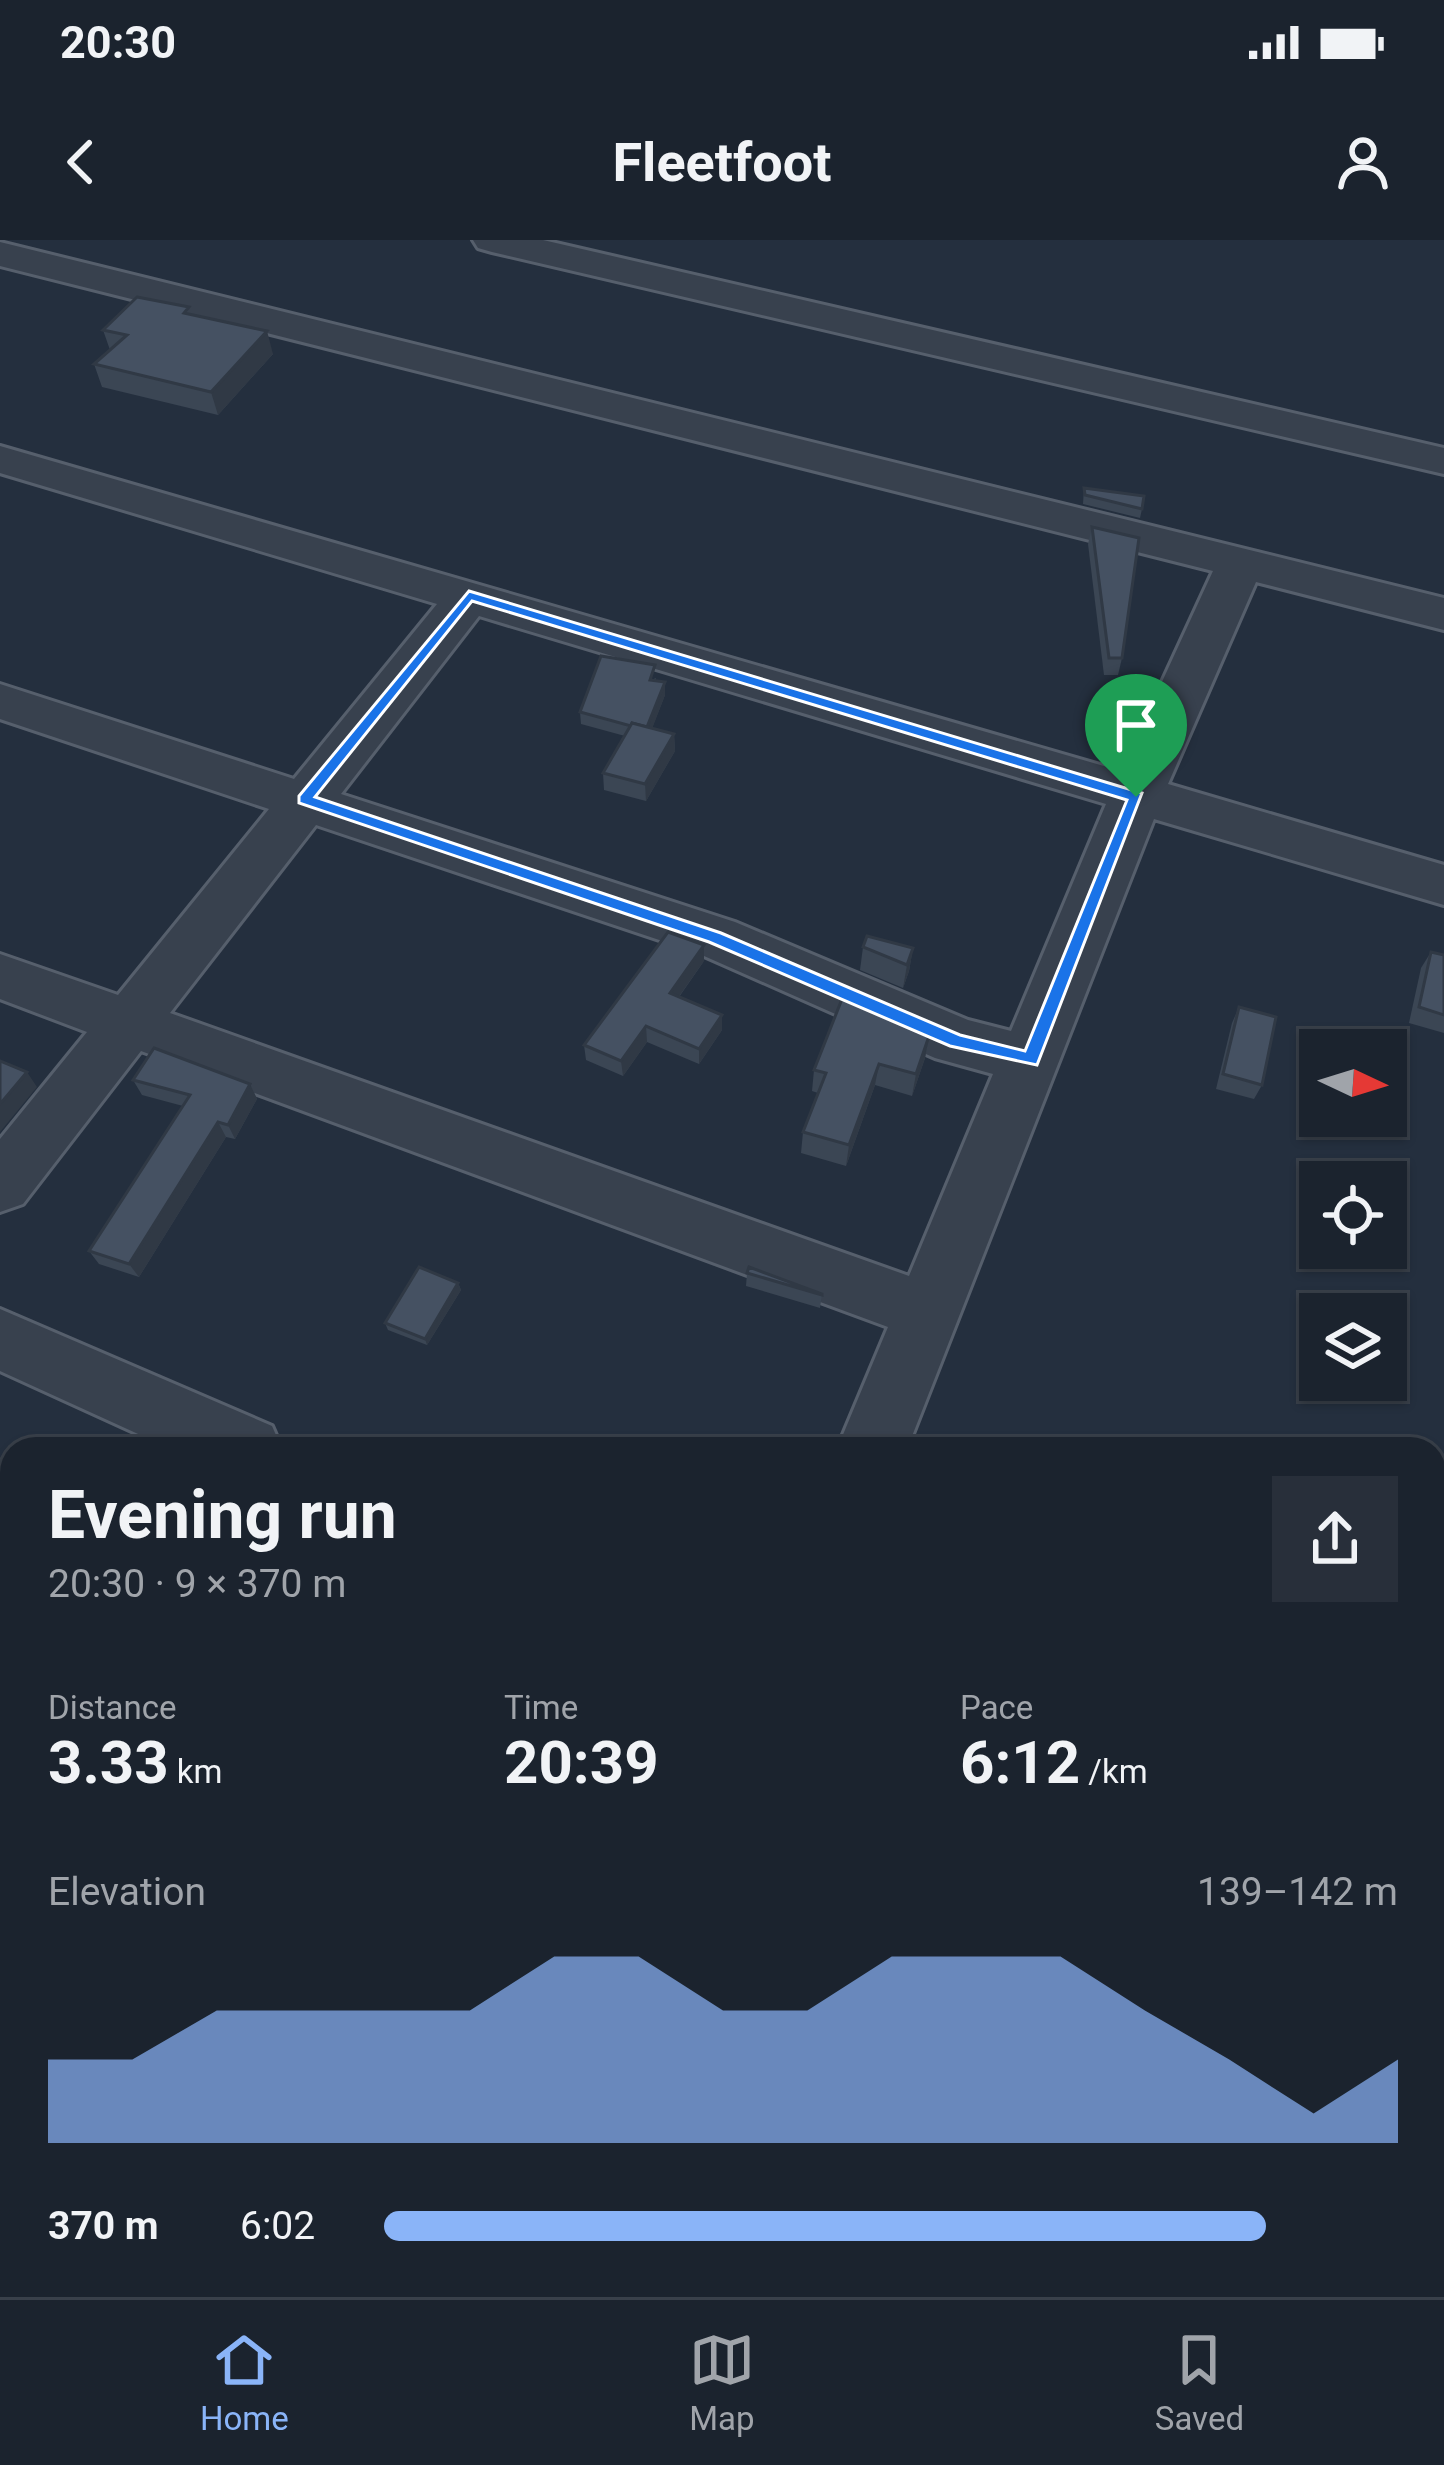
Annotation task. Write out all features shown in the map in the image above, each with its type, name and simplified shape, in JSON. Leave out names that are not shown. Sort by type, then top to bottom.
[{"type":"street","points":[[492,240],[1444,461]]},
{"type":"street","points":[[6,251],[1444,614]]},
{"type":"street","points":[[0,459],[1444,884]]},
{"type":"street","points":[[877,1437],[1136,797],[1240,563]]},
{"type":"street","points":[[0,1185],[469,596]]},
{"type":"street","points":[[0,701],[715,937],[956,1041],[1030,1060]]},
{"type":"street","points":[[0,976],[928,1312]]},
{"type":"street","points":[[0,1339],[220,1437]]},
{"type":"building","points":[[137,297],[267,331],[211,392],[94,364],[127,335],[103,330]]},
{"type":"building","points":[[1084,488],[1144,496],[1142,509],[1085,495]]},
{"type":"building","points":[[1092,527],[1139,538],[1122,658],[1109,658]]},
{"type":"building","points":[[601,656],[655,665],[650,680],[665,682],[647,727],[580,712]]},
{"type":"building","points":[[632,723],[674,734],[645,784],[603,773]]},
{"type":"building","points":[[668,932],[704,945],[670,993],[722,1015],[699,1049],[646,1026],[621,1061],[584,1045]]},
{"type":"building","points":[[867,936],[913,948],[907,965],[863,947]]},
{"type":"building","points":[[1431,952],[1444,955],[1444,1015],[1419,1007]]},
{"type":"building","points":[[842,999],[929,1036],[916,1074],[879,1064],[849,1145],[803,1132],[826,1073],[814,1070]]},
{"type":"building","points":[[1239,1007],[1276,1017],[1262,1085],[1223,1074]]},
{"type":"building","points":[[154,1048],[250,1084],[228,1125],[218,1122],[129,1264],[89,1251],[190,1095],[133,1080]]},
{"type":"building","points":[[0,1061],[27,1072],[0,1104]]},
{"type":"building","points":[[419,1267],[458,1283],[425,1339],[385,1323]]},
{"type":"building","points":[[749,1267],[822,1294],[822,1295],[747,1273]]},
{"type":"route","points":[[469,596],[1136,797],[1030,1060],[956,1041],[715,937],[305,800],[469,596]]}]
